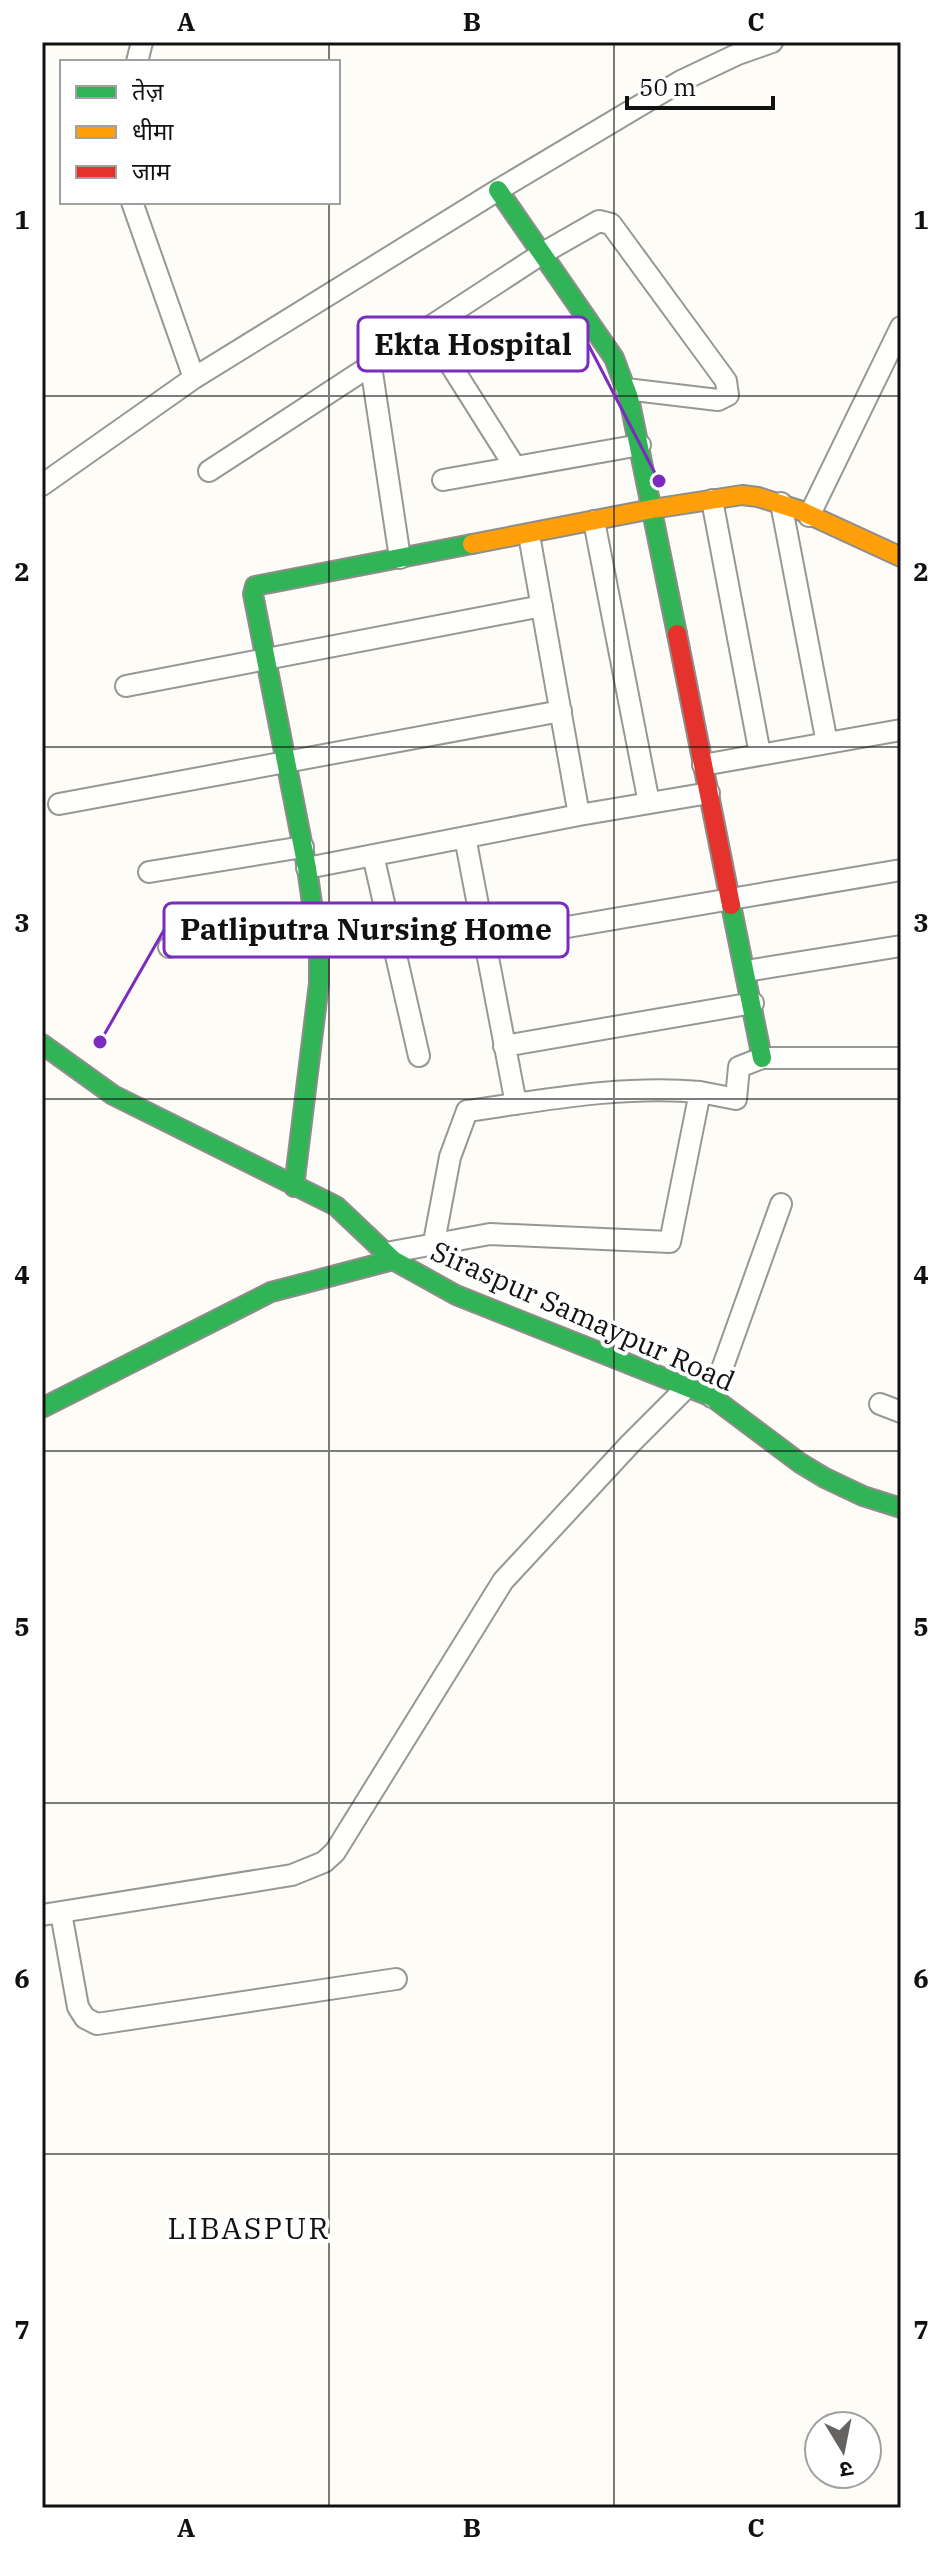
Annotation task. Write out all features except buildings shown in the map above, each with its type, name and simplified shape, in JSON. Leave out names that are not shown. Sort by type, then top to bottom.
[{"type":"street","points":[[42,485],[194,378],[498,190],[737,48],[772,42]]},
{"type":"street","points":[[498,190],[599,334],[614,358],[626,389],[640,445],[762,1058]]},
{"type":"street","points":[[133,204],[194,378]]},
{"type":"street","points":[[209,471],[543,253],[599,221],[611,224],[729,389],[728,395],[718,400],[626,389]]},
{"type":"street","points":[[809,516],[901,327]]},
{"type":"street","points":[[428,329],[515,467]]},
{"type":"street","points":[[371,366],[400,558]]},
{"type":"street","points":[[443,480],[640,445]]},
{"type":"street","points":[[294,1187],[319,983],[307,868],[253,594],[255,586],[652,509],[754,495],[781,503],[901,557]]},
{"type":"street","points":[[712,500],[760,754]]},
{"type":"street","points":[[781,503],[827,743]]},
{"type":"street","points":[[594,521],[649,803]]},
{"type":"street","points":[[529,535],[579,815]]},
{"type":"street","points":[[126,686],[542,606]]},
{"type":"street","points":[[59,804],[561,711]]},
{"type":"street","points":[[703,765],[901,730]]},
{"type":"street","points":[[307,868],[709,793]]},
{"type":"street","points":[[465,837],[516,1104]]},
{"type":"street","points":[[149,872],[303,847]]},
{"type":"street","points":[[373,855],[419,1056]]},
{"type":"street","points":[[485,941],[901,870]]},
{"type":"street","points":[[169,947],[315,922]]},
{"type":"street","points":[[746,971],[901,946]]},
{"type":"street","points":[[504,1046],[753,1003]]},
{"type":"street","name":"Siraspur Samaypur Road","points":[[42,1044],[113,1095],[336,1206],[389,1256],[456,1295],[712,1397],[825,1478],[863,1496],[901,1508]]},
{"type":"street","points":[[434,1242],[450,1157],[467,1111],[591,1093],[668,1089],[736,1099],[739,1067],[762,1058],[901,1058]]},
{"type":"street","points":[[42,1408],[271,1292],[434,1242],[490,1234],[670,1242],[700,1092]]},
{"type":"street","points":[[712,1397],[781,1204]]},
{"type":"street","points":[[396,1979],[97,2024],[85,2018],[78,2007],[51,1914],[292,1875],[324,1862],[343,1839],[503,1581],[687,1387]]},
{"type":"street","points":[[880,1404],[901,1412]]},
{"type":"traffic: fast","points":[[498,190],[614,358],[629,398],[677,634]]},
{"type":"traffic: fast","points":[[294,1187],[319,983],[319,953],[307,868],[253,594],[255,586],[472,544]]},
{"type":"traffic: fast","points":[[731,905],[762,1058]]},
{"type":"traffic: fast","points":[[42,1044],[113,1095],[336,1206],[393,1260],[456,1295],[712,1397],[825,1478],[863,1496],[901,1508]]},
{"type":"traffic: fast","points":[[42,1408],[271,1292],[393,1260]]},
{"type":"traffic: slow","points":[[472,544],[742,495],[799,510],[901,557]]},
{"type":"traffic: jam","points":[[677,634],[731,905]]},
{"type":"place","name":"Ekta Hospital","points":[[659,481]]},
{"type":"place","name":"Patliputra Nursing Home","points":[[100,1042]]},
{"type":"district","name":"LIBASPUR","points":[[249,2229]]}]
